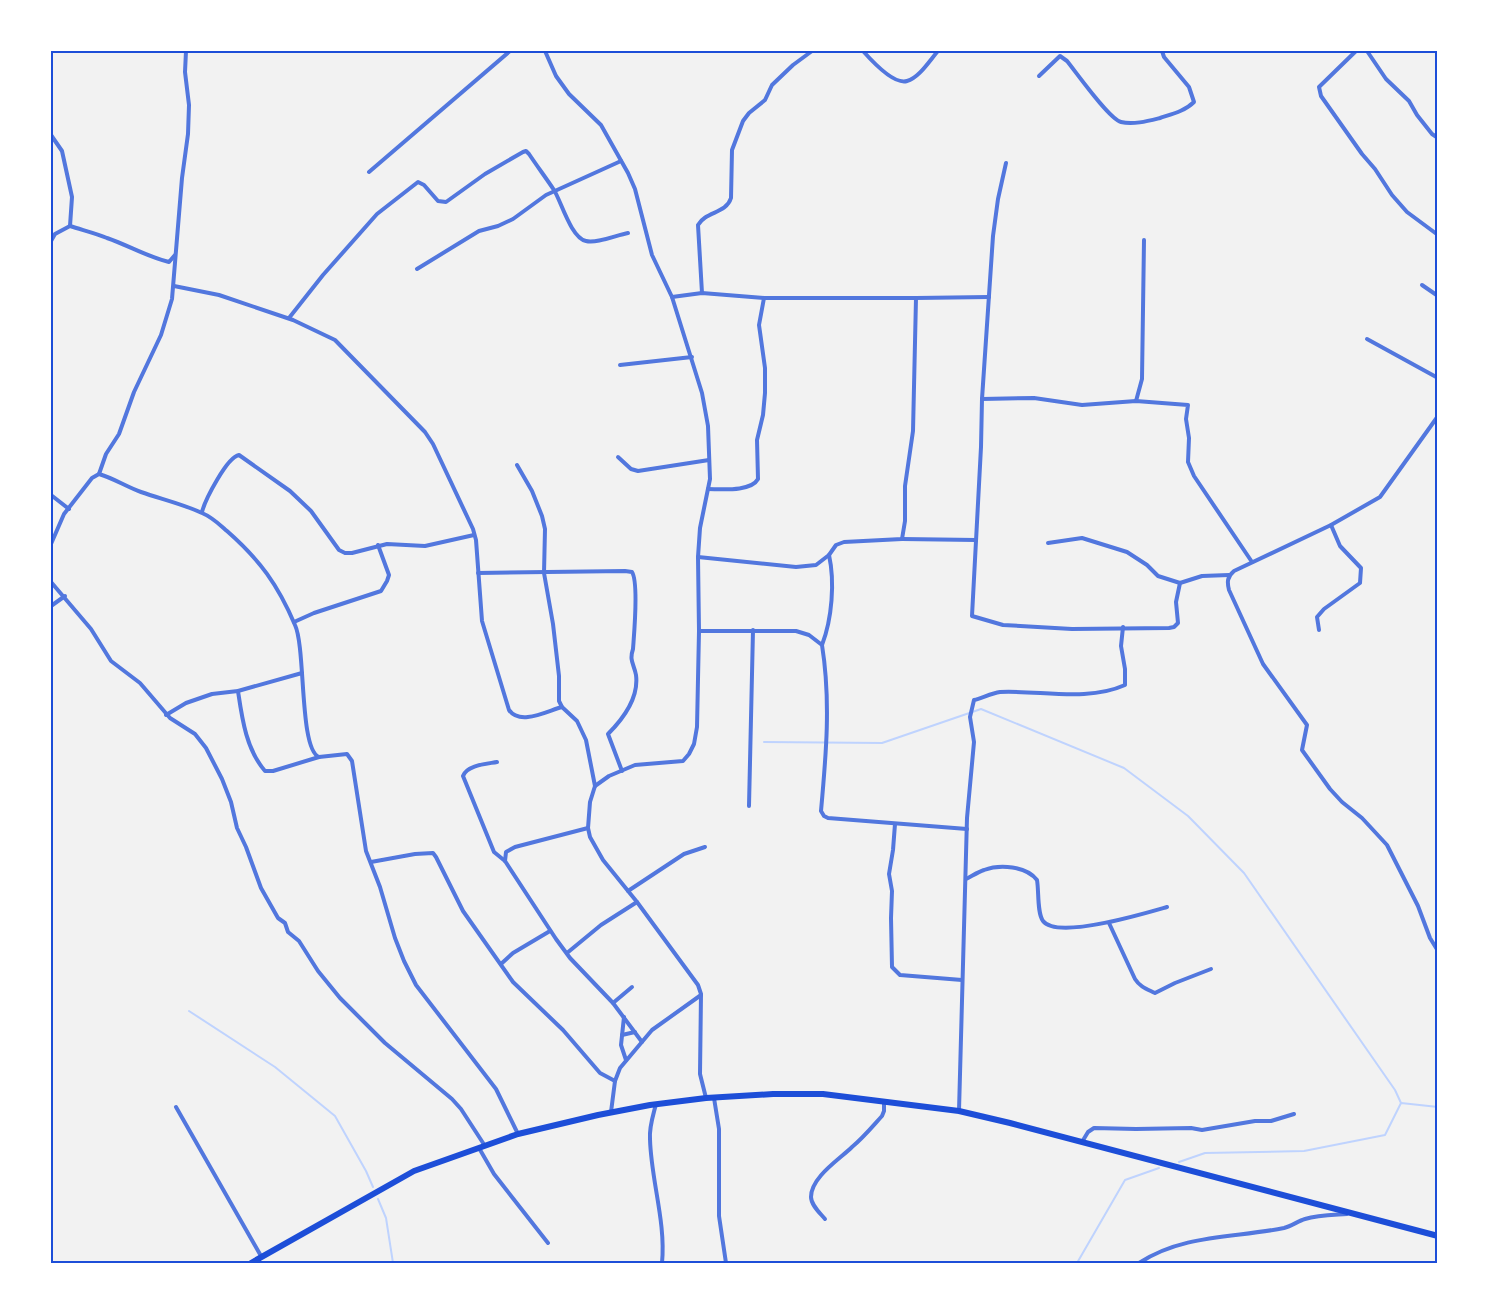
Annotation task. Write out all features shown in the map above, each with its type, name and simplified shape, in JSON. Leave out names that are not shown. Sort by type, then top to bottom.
[{"type":"highway","points":[[251,1263],[414,1172],[518,1134],[611,1112],[656,1104],[706,1098],[773,1094],[824,1094],[959,1111],[1438,1236]]},
{"type":"street","points":[[51,544],[68,509],[92,478],[99,474],[106,454],[119,434],[134,392],[161,335],[172,299],[182,178],[188,134],[189,105],[185,72],[186,51]]},
{"type":"street","points":[[369,172],[510,51]]},
{"type":"street","points":[[545,51],[556,76],[569,94],[602,125],[635,189],[652,255],[672,297],[692,357],[702,393],[708,426],[710,479],[700,528],[698,557],[697,727],[694,744],[683,761],[635,765],[595,786]]},
{"type":"street","points":[[702,293],[698,225],[706,216],[729,205],[731,198],[732,150],[743,121],[749,113],[765,100],[772,85],[812,51]]},
{"type":"street","points":[[862,51],[890,76],[904,82],[909,81],[921,71],[938,51]]},
{"type":"street","points":[[1039,76],[1060,56],[1067,61],[1102,105],[1119,122],[1150,121],[1188,108],[1194,102],[1189,87],[1164,57],[1162,51]]},
{"type":"street","points":[[1356,51],[1331,77],[1322,82],[1319,87],[1321,96],[1392,195],[1407,212],[1438,235]]},
{"type":"street","points":[[1367,51],[1386,79],[1409,101],[1416,115],[1432,134],[1438,138]]},
{"type":"street","points":[[51,135],[62,151],[72,197],[70,226]]},
{"type":"street","points":[[289,318],[323,274],[378,214],[418,182],[424,185],[438,201],[446,202],[484,174],[526,152],[555,192],[564,215],[581,239],[586,242],[628,233]]},
{"type":"street","points":[[417,269],[479,231],[513,219],[546,195],[621,161]]},
{"type":"street","points":[[1006,162],[993,236],[982,398],[982,447],[972,616],[1003,625],[1072,629],[1168,628],[1176,625],[1178,618],[1176,602],[1180,583]]},
{"type":"street","points":[[52,239],[59,231],[70,226],[107,237],[154,258],[169,262],[175,256]]},
{"type":"street","points":[[1136,401],[1142,379],[1144,240]]},
{"type":"street","points":[[1422,285],[1438,296]]},
{"type":"street","points":[[174,286],[219,295],[289,318],[336,340],[425,432],[433,444],[474,535],[482,621],[509,710],[512,715],[521,718],[562,707]]},
{"type":"street","points":[[672,297],[702,293],[764,298],[989,296]]},
{"type":"street","points":[[708,489],[749,487],[756,483],[758,479],[757,440],[763,416],[765,393],[765,368],[759,325],[764,298]]},
{"type":"street","points":[[902,539],[905,521],[905,486],[913,431],[916,298]]},
{"type":"street","points":[[1367,339],[1438,378]]},
{"type":"street","points":[[620,365],[692,357]]},
{"type":"street","points":[[982,398],[1034,398],[1082,405],[1136,401],[1188,405],[1186,419],[1189,438],[1188,462],[1194,476],[1252,562]]},
{"type":"street","points":[[1048,543],[1082,538],[1127,552],[1147,565],[1158,576],[1180,583],[1202,576],[1229,575],[1252,562],[1331,526],[1380,497],[1438,416]]},
{"type":"street","points":[[202,512],[204,504],[226,466],[232,458],[239,455],[290,491],[311,512],[339,550],[345,553],[387,544],[425,546],[474,535]]},
{"type":"street","points":[[618,457],[631,469],[638,471],[709,460]]},
{"type":"street","points":[[517,465],[532,491],[542,516],[546,535],[544,573],[553,624],[559,676],[559,701],[562,707],[577,721],[586,740],[592,763],[595,786],[590,802],[588,828],[603,860],[637,902],[698,985],[701,994],[700,1074],[706,1098]]},
{"type":"street","points":[[99,474],[126,487],[202,512],[229,533],[270,576],[297,631],[305,720],[311,750],[315,756],[319,757]]},
{"type":"street","points":[[51,495],[68,509]]},
{"type":"street","points":[[1319,630],[1317,617],[1324,609],[1360,583],[1361,568],[1340,546],[1331,526]]},
{"type":"street","points":[[698,557],[796,567],[816,565],[829,555],[836,545],[844,542],[902,539],[976,540]]},
{"type":"street","points":[[294,622],[314,613],[381,591],[388,581],[389,575],[378,546]]},
{"type":"street","points":[[829,555],[832,571],[832,590],[826,637],[822,646],[826,674],[828,738],[821,811],[828,818],[967,830]]},
{"type":"street","points":[[478,573],[625,571],[632,572],[635,576],[633,649],[630,657],[636,676],[635,692],[622,719],[608,734],[622,771]]},
{"type":"street","points":[[1229,575],[1227,581],[1229,590],[1263,664],[1308,725],[1302,750],[1330,789],[1368,824],[1387,845],[1418,906],[1430,938],[1438,950]]},
{"type":"street","points":[[51,582],[65,596],[91,629],[111,661],[140,683],[166,715],[195,734],[206,748],[232,802],[236,828],[246,847],[261,888],[278,918],[285,923],[288,932],[299,941],[318,971],[340,998],[385,1043],[452,1099],[461,1109],[482,1147],[494,1174],[548,1243]]},
{"type":"street","points":[[51,606],[65,596]]},
{"type":"street","points":[[959,1111],[967,830],[974,742],[970,718],[974,700],[998,692],[1083,693],[1114,690],[1125,685],[1125,670],[1121,646],[1123,627]]},
{"type":"street","points":[[749,806],[753,630]]},
{"type":"street","points":[[699,631],[796,631],[809,635],[822,646]]},
{"type":"street","points":[[166,715],[186,703],[212,694],[238,691],[302,673]]},
{"type":"street","points":[[238,691],[251,749],[264,771],[273,771],[319,757],[343,753],[350,756],[366,851],[395,938],[411,976],[496,1089],[518,1134]]},
{"type":"street","points":[[497,762],[469,768],[463,776],[494,852],[505,861],[550,931],[567,953],[613,1003],[642,1042]]},
{"type":"street","points":[[895,824],[889,874],[892,891],[892,967],[900,975],[962,980]]},
{"type":"street","points":[[505,861],[506,852],[515,847],[588,828]]},
{"type":"street","points":[[628,891],[684,854],[706,847]]},
{"type":"street","points":[[371,862],[415,854],[433,853],[463,910],[513,982],[563,1030],[604,1077],[615,1081]]},
{"type":"street","points":[[966,879],[984,870],[1000,867],[1018,869],[1030,873],[1037,880],[1041,918],[1051,927],[1065,928],[1109,923],[1166,907]]},
{"type":"street","points":[[567,953],[601,925],[637,902]]},
{"type":"street","points":[[1109,923],[1134,980],[1145,989],[1155,992],[1211,969]]},
{"type":"street","points":[[501,964],[513,953],[550,931]]},
{"type":"street","points":[[613,1003],[632,987]]},
{"type":"street","points":[[611,1112],[615,1081],[620,1068],[626,1060],[652,1030],[701,994]]},
{"type":"street","points":[[624,1017],[622,1045],[626,1060]]},
{"type":"street","points":[[622,1035],[635,1032]]},
{"type":"street","points":[[714,1098],[719,1129],[719,1216],[726,1263]]},
{"type":"street","points":[[826,1219],[812,1203],[811,1198],[815,1185],[838,1159],[882,1116],[884,1101]]},
{"type":"street","points":[[656,1104],[650,1138],[663,1253],[662,1263]]},
{"type":"street","points":[[176,1107],[261,1256]]},
{"type":"street","points":[[1082,1142],[1088,1132],[1094,1128],[1191,1128],[1202,1130],[1255,1121],[1271,1121],[1294,1114]]},
{"type":"street","points":[[1139,1263],[1165,1249],[1184,1244],[1234,1234],[1283,1228],[1305,1219],[1352,1213]]},
{"type":"waterway","points":[[764,742],[882,743],[981,709],[1124,768],[1188,816],[1244,873],[1395,1090],[1401,1103]]},
{"type":"waterway","points":[[189,1011],[275,1067],[335,1116],[373,1187]]},
{"type":"waterway","points":[[1179,1162],[1205,1153],[1304,1151],[1385,1135],[1401,1103],[1438,1107]]},
{"type":"waterway","points":[[1077,1263],[1125,1180],[1159,1168]]},
{"type":"waterway","points":[[378,1199],[386,1218],[393,1263]]}]
